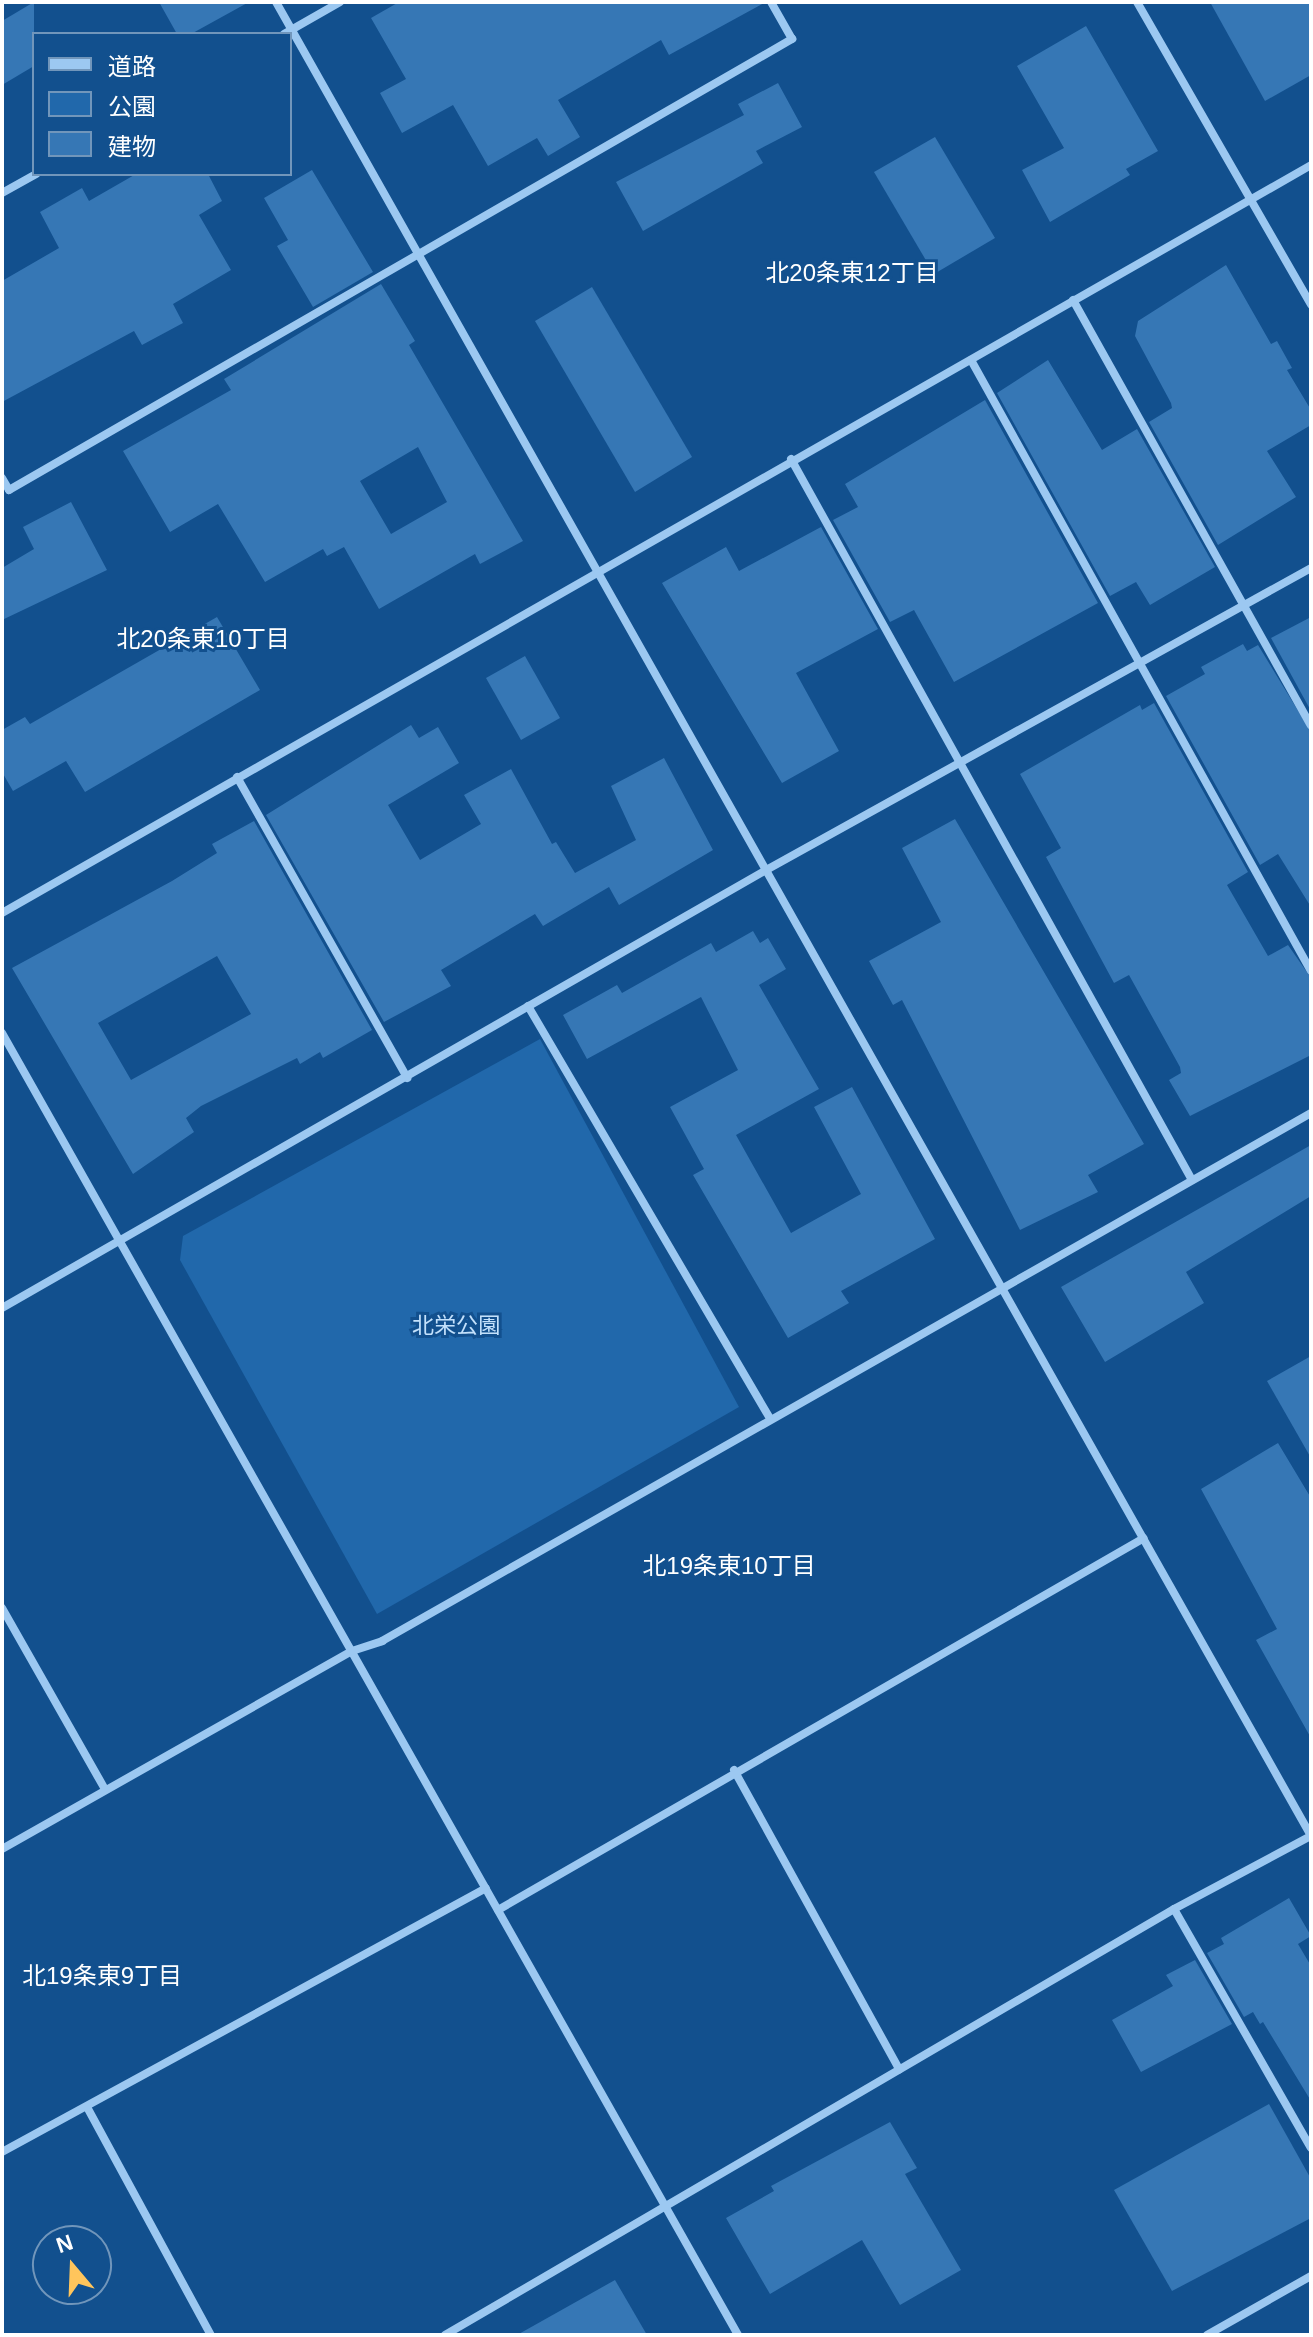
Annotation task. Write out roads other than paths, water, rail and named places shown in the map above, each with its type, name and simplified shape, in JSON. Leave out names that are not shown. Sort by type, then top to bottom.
[{"type":"street","points":[[276,2],[288,32],[340,2]]},
{"type":"street","points":[[2,478],[9,490],[792,39],[771,2]]},
{"type":"street","points":[[1137,2],[1311,304]]},
{"type":"street","points":[[292,39],[599,570],[1311,1836],[1174,1909],[445,2335]]},
{"type":"street","points":[[2,913],[791,459],[971,360],[1311,165]]},
{"type":"street","points":[[2,193],[32,176]]},
{"type":"street","points":[[1073,300],[1311,725]]},
{"type":"street","points":[[971,360],[1311,971]]},
{"type":"street","points":[[791,459],[1192,1180]]},
{"type":"street","points":[[2,1308],[768,869],[1311,568]]},
{"type":"street","points":[[237,777],[407,1078]]},
{"type":"street","points":[[528,1006],[770,1418]]},
{"type":"street","points":[[2,1033],[738,2335]]},
{"type":"street","points":[[2,1849],[352,1651],[382,1641],[1311,1113]]},
{"type":"street","points":[[498,1910],[734,1770],[1144,1538]]},
{"type":"street","points":[[2,1608],[105,1789]]},
{"type":"street","points":[[734,1770],[899,2069]]},
{"type":"street","points":[[2,2152],[486,1888]]},
{"type":"street","points":[[1174,1909],[1311,2148]]},
{"type":"street","points":[[87,2107],[211,2335]]},
{"type":"street","points":[[1207,2335],[1311,2276]]},
{"type":"district","name":"北20条東12丁目","points":[[852,273]]},
{"type":"district","name":"北20条東10丁目","points":[[203,639]]},
{"type":"district","name":"北19条東10丁目","points":[[729,1566]]},
{"type":"district","name":"北19条東9丁目","points":[[102,1976]]},
{"type":"park label","name":"北栄公園","points":[[456,1326]]}]
